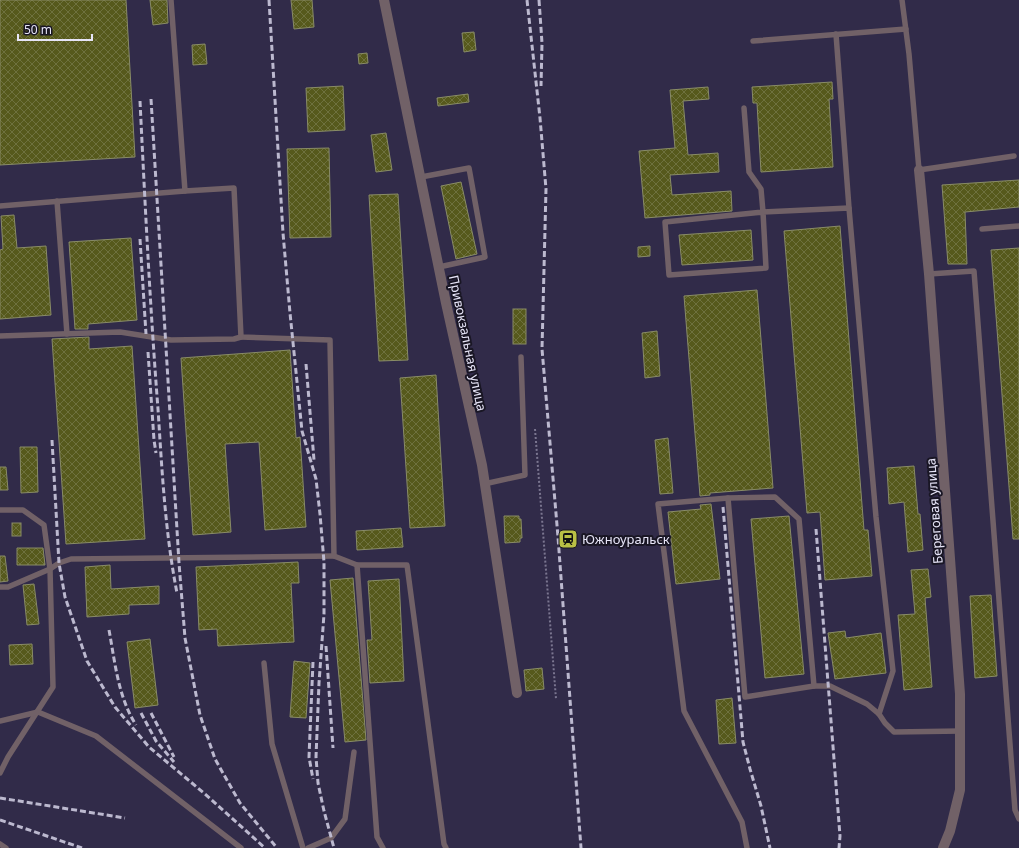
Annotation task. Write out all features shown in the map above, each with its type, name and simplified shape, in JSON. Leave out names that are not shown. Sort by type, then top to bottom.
[{"type":"street","name":"Привокзальная улица","points":[[384,0],[480,457],[517,693]]},
{"type":"street","name":"Береговая улица","points":[[919,170],[929,274],[960,694],[960,790],[950,831],[943,848]]},
{"type":"lane","points":[[171,0],[185,191]]},
{"type":"lane","points":[[902,0],[919,170],[1014,156]]},
{"type":"lane","points":[[752,41],[906,29]]},
{"type":"lane","points":[[836,34],[849,208],[876,517],[893,672],[879,714]]},
{"type":"lane","points":[[744,108],[749,172],[761,189],[763,212],[766,268],[669,275],[665,222],[763,212],[849,208]]},
{"type":"lane","points":[[421,177],[469,168],[484,257],[439,267]]},
{"type":"lane","points":[[0,206],[234,188],[242,337]]},
{"type":"lane","points":[[58,201],[67,334]]},
{"type":"lane","points":[[982,229],[1019,226]]},
{"type":"lane","points":[[929,274],[974,271],[1015,810],[1019,819]]},
{"type":"lane","points":[[0,336],[120,332],[171,340],[234,340],[242,337],[330,340],[334,556]]},
{"type":"lane","points":[[484,484],[525,475],[521,357]]},
{"type":"lane","points":[[747,848],[742,822],[684,711],[658,504],[728,498],[775,497],[799,519],[814,686]]},
{"type":"lane","points":[[728,498],[746,696],[814,686],[830,686],[867,704],[879,714],[885,724],[894,732],[961,731]]},
{"type":"lane","points":[[0,510],[23,510],[44,525],[50,570],[53,687],[8,757],[0,773]]},
{"type":"lane","points":[[0,587],[8,586],[50,570],[59,562],[71,559],[334,556],[358,565],[407,565],[443,836],[446,848]]},
{"type":"lane","points":[[358,565],[377,837],[383,848]]},
{"type":"lane","points":[[264,663],[272,744],[303,848]]},
{"type":"lane","points":[[0,721],[38,712],[96,736],[242,848]]},
{"type":"lane","points":[[308,848],[331,838],[345,819],[354,752]]},
{"type":"lane","points":[[0,844],[6,848]]},
{"type":"path","points":[[535,429],[556,699]]},
{"type":"building","points":[[0,0],[126,0],[135,157],[0,165]]},
{"type":"building","points":[[150,0],[167,0],[168,23],[153,25]]},
{"type":"building","points":[[291,0],[312,0],[314,27],[294,29]]},
{"type":"building","points":[[474,32],[476,50],[464,52],[462,33]]},
{"type":"building","points":[[205,44],[207,64],[193,65],[192,45]]},
{"type":"building","points":[[367,53],[368,63],[359,64],[358,54]]},
{"type":"building","points":[[832,82],[833,99],[829,99],[833,167],[761,172],[757,103],[753,103],[752,87]]},
{"type":"building","points":[[343,86],[345,130],[308,132],[306,88]]},
{"type":"building","points":[[708,87],[709,99],[683,101],[688,155],[718,153],[719,172],[670,175],[672,195],[731,191],[732,211],[645,218],[639,151],[675,148],[670,90]]},
{"type":"building","points":[[468,94],[469,102],[438,106],[437,98]]},
{"type":"building","points":[[386,133],[392,170],[376,172],[371,135]]},
{"type":"building","points":[[329,148],[331,237],[290,238],[287,149]]},
{"type":"building","points":[[1019,180],[1019,207],[965,212],[967,264],[948,264],[942,185]]},
{"type":"building","points":[[461,182],[477,254],[456,259],[441,186]]},
{"type":"building","points":[[398,194],[408,360],[379,361],[369,195]]},
{"type":"building","points":[[14,215],[17,248],[46,246],[51,315],[0,319],[0,250],[3,249],[1,216]]},
{"type":"building","points":[[840,226],[864,530],[868,530],[872,576],[825,580],[820,512],[807,513],[784,231]]},
{"type":"building","points":[[751,230],[753,260],[682,265],[679,235]]},
{"type":"building","points":[[131,238],[137,320],[88,324],[88,329],[75,329],[69,242]]},
{"type":"building","points":[[650,246],[650,256],[638,257],[638,247]]},
{"type":"building","points":[[1019,248],[1019,539],[1013,539],[991,250]]},
{"type":"building","points":[[757,290],[773,488],[710,493],[710,495],[700,496],[684,296]]},
{"type":"building","points":[[513,309],[526,309],[526,344],[513,344]]},
{"type":"building","points":[[657,331],[660,376],[645,378],[642,333]]},
{"type":"building","points":[[89,337],[89,349],[132,346],[145,539],[66,544],[52,339]]},
{"type":"building","points":[[290,350],[296,438],[300,437],[306,527],[265,530],[259,442],[225,444],[231,532],[193,535],[181,358]]},
{"type":"building","points":[[436,375],[445,526],[410,528],[400,378]]},
{"type":"building","points":[[668,438],[673,493],[660,494],[655,440]]},
{"type":"building","points":[[20,447],[37,447],[38,492],[21,493]]},
{"type":"building","points":[[914,466],[923,550],[908,552],[904,502],[889,504],[887,468]]},
{"type":"building","points":[[0,467],[6,467],[8,490],[0,490]]},
{"type":"building","points":[[711,504],[720,579],[676,584],[668,512],[701,509],[700,505]]},
{"type":"building","points":[[504,516],[519,516],[519,519],[521,519],[522,538],[520,538],[520,542],[505,543]]},
{"type":"building","points":[[789,516],[804,674],[765,678],[751,519]]},
{"type":"building","points":[[12,523],[21,523],[21,536],[12,536]]},
{"type":"building","points":[[401,528],[403,547],[357,550],[356,531]]},
{"type":"building","points":[[17,548],[43,548],[45,565],[17,565]]},
{"type":"building","points":[[0,556],[5,556],[8,581],[0,582]]},
{"type":"building","points":[[298,562],[299,583],[291,583],[294,642],[218,646],[217,629],[199,630],[196,567]]},
{"type":"building","points":[[110,565],[111,589],[159,586],[159,604],[129,605],[129,614],[87,617],[85,567]]},
{"type":"building","points":[[928,569],[931,597],[925,598],[932,687],[904,690],[898,615],[915,614],[911,570]]},
{"type":"building","points":[[353,578],[366,740],[345,742],[330,580]]},
{"type":"building","points":[[399,579],[404,681],[370,683],[367,640],[372,640],[368,581]]},
{"type":"building","points":[[34,584],[39,624],[27,625],[23,585]]},
{"type":"building","points":[[991,595],[997,676],[975,678],[970,596]]},
{"type":"building","points":[[845,631],[846,638],[881,633],[886,673],[835,679],[828,633]]},
{"type":"building","points":[[150,639],[158,705],[135,708],[127,642]]},
{"type":"building","points":[[32,644],[33,664],[10,665],[9,645]]},
{"type":"building","points":[[294,661],[310,663],[306,718],[290,717]]},
{"type":"building","points":[[542,668],[544,689],[526,691],[524,670]]},
{"type":"building","points":[[732,698],[736,743],[719,744],[716,700]]},
{"type":"railway","points":[[269,0],[283,233],[290,313],[302,431],[316,479],[324,562],[324,614],[316,757],[318,783],[334,848]]},
{"type":"railway","points":[[527,0],[546,189],[542,349],[558,537],[581,848]]},
{"type":"railway","points":[[539,0],[542,43],[541,86]]},
{"type":"railway","points":[[151,99],[179,563],[185,638],[200,715],[215,759],[240,803],[277,848]]},
{"type":"railway","points":[[140,101],[150,293],[163,478],[167,524],[177,593]]},
{"type":"railway","points":[[140,239],[146,334]]},
{"type":"railway","points":[[148,352],[156,453]]},
{"type":"railway","points":[[306,364],[314,460]]},
{"type":"railway","points":[[52,440],[59,563],[65,597],[87,661],[115,707],[149,747],[205,794],[265,848]]},
{"type":"railway","points":[[723,507],[743,742],[761,806],[770,848]]},
{"type":"railway","points":[[816,529],[840,836],[839,848]]},
{"type":"railway","points":[[109,630],[115,667],[121,691],[136,725]]},
{"type":"railway","points":[[326,646],[333,748]]},
{"type":"railway","points":[[313,662],[309,757],[313,779]]},
{"type":"railway","points":[[141,713],[156,741],[174,762]]},
{"type":"railway","points":[[151,713],[174,757]]},
{"type":"railway","points":[[0,798],[125,818]]},
{"type":"railway","points":[[0,820],[82,848]]},
{"type":"place","name":"Южноуральск","points":[[568,539]]}]
